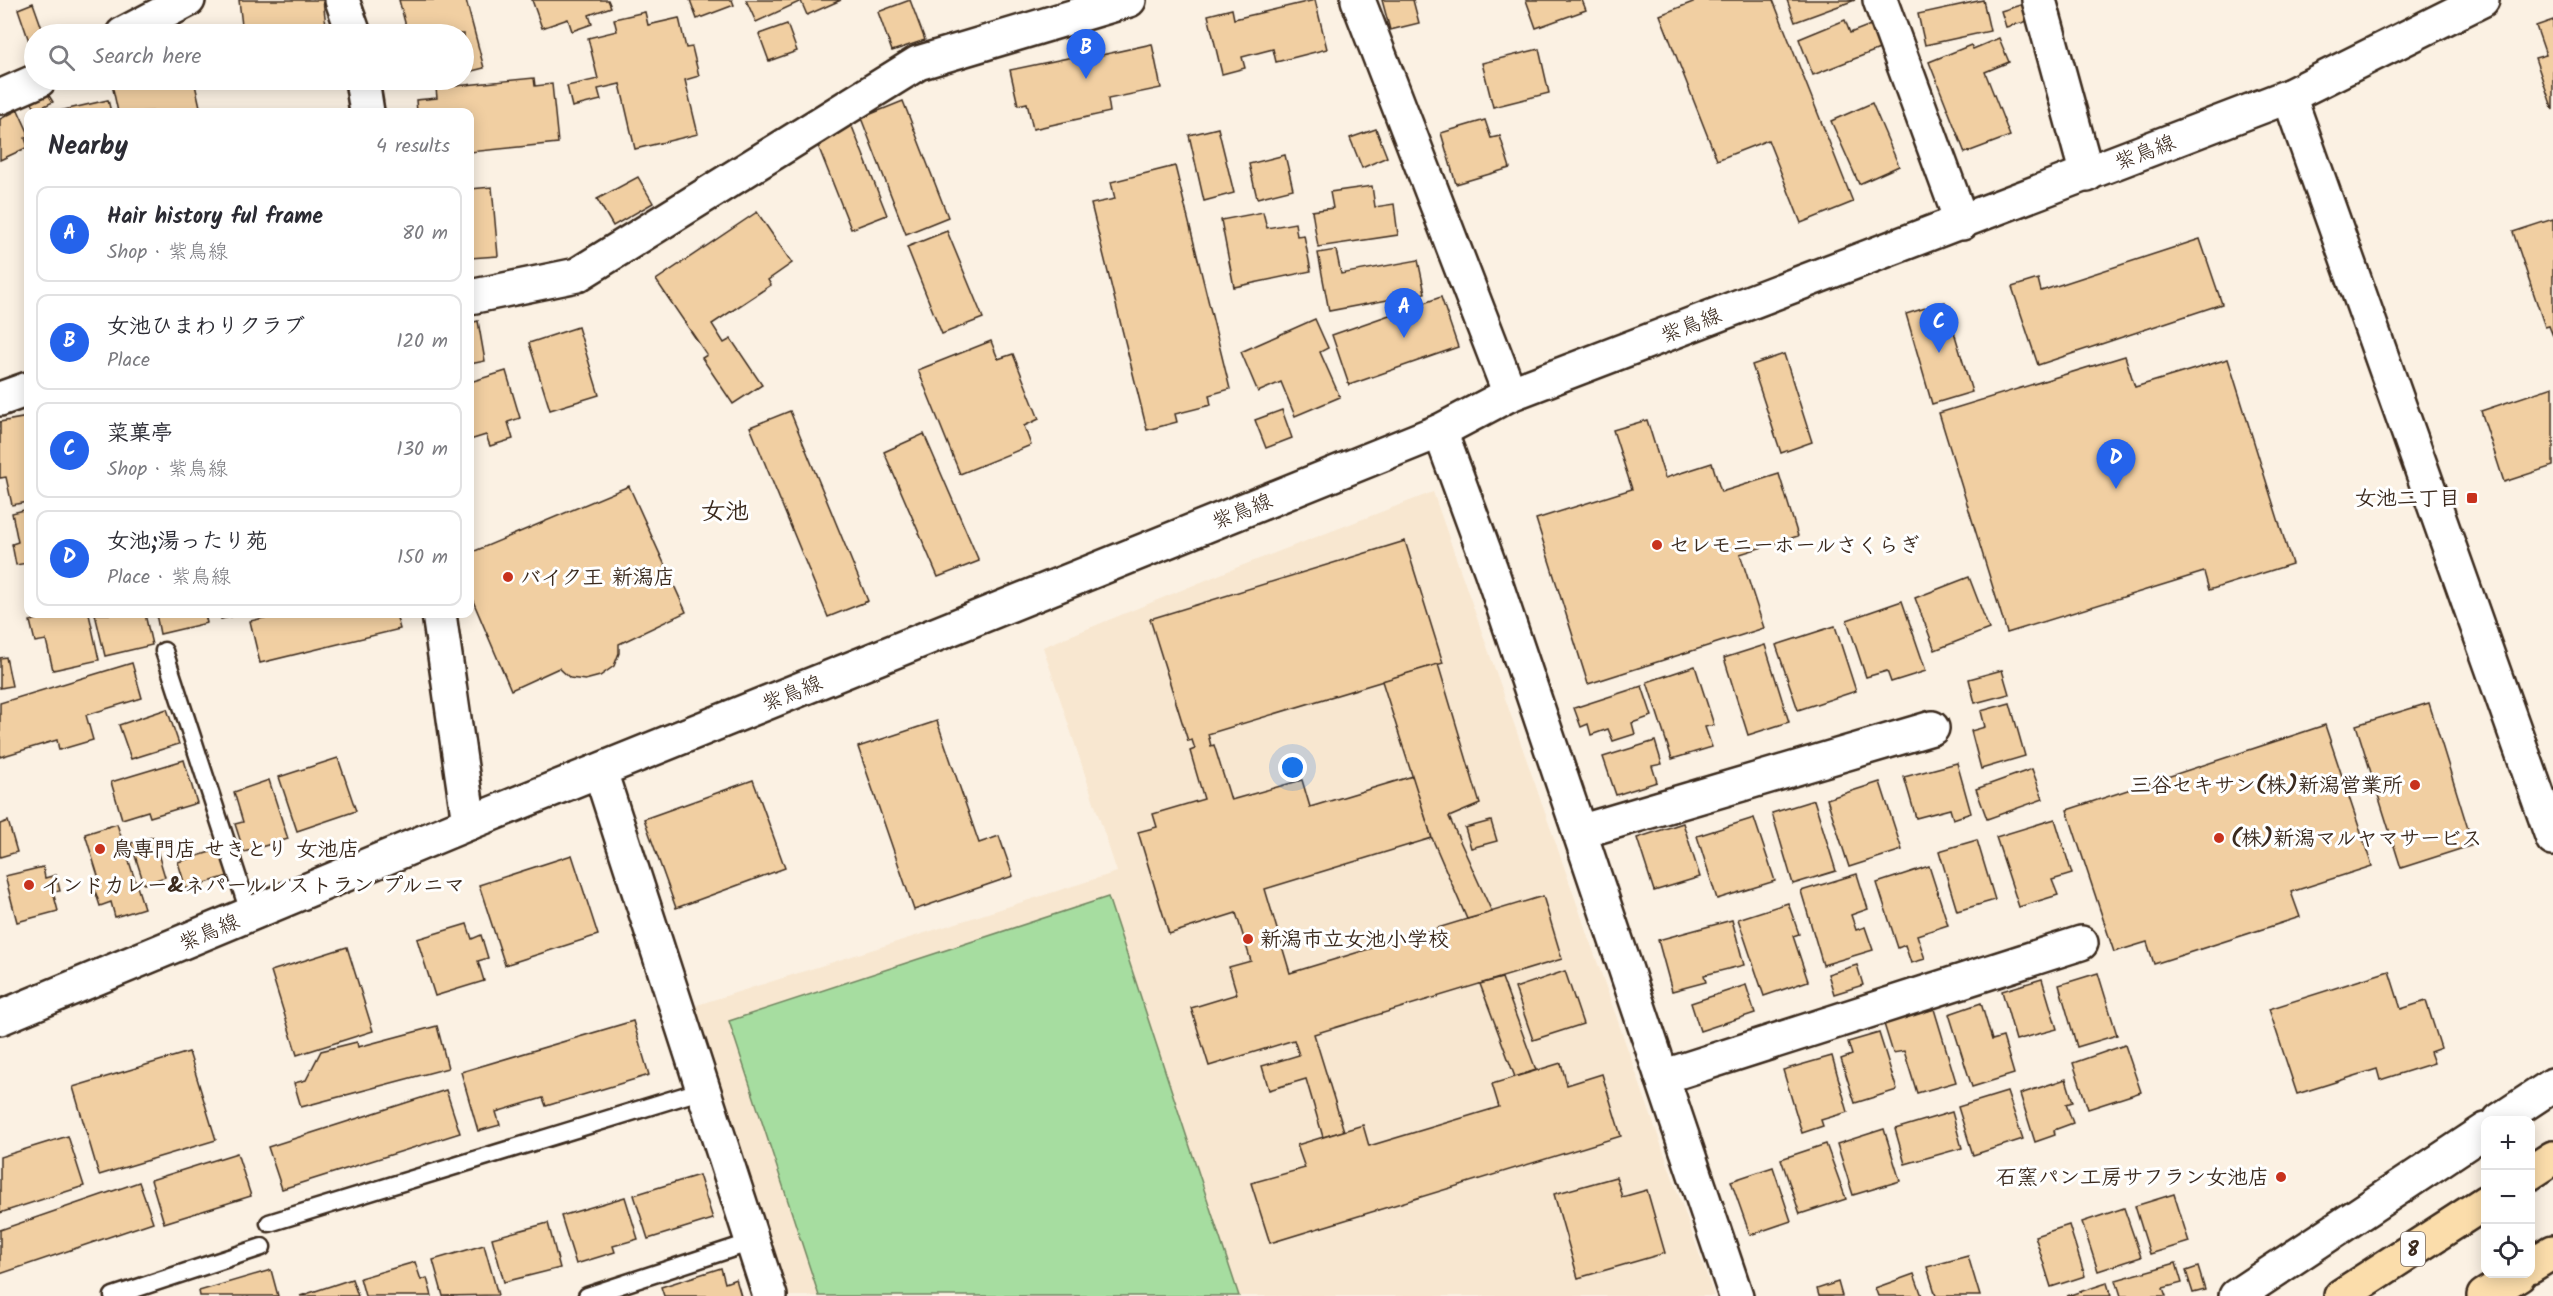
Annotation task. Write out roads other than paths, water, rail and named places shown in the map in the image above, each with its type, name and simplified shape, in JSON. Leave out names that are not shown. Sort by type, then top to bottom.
[{"type":"highway","points":[[2535,1170],[2553,1158]]},
{"type":"highway","name":"8","points":[[2341,1296],[2481,1205]]},
{"type":"highway","points":[[2535,1263],[2553,1252]]},
{"type":"highway","points":[[2484,1296],[2513,1278]]},
{"type":"street","points":[[142,24],[188,0]]},
{"type":"street","points":[[342,0],[350,24]]},
{"type":"street","points":[[474,296],[577,274],[918,63],[1129,0]]},
{"type":"street","points":[[1358,0],[1510,394]]},
{"type":"street","points":[[1880,0],[1962,223]]},
{"type":"street","points":[[2039,0],[2087,175]]},
{"type":"street","name":"紫鳥線","points":[[0,1018],[469,823],[1440,431],[1510,394],[2289,96],[2481,0]]},
{"type":"street","points":[[0,97],[24,87]]},
{"type":"street","points":[[364,90],[366,108]]},
{"type":"street","points":[[2289,96],[2553,839]]},
{"type":"street","points":[[0,399],[24,391]]},
{"type":"street","points":[[1440,431],[1491,570],[1736,1296]]},
{"type":"street","points":[[440,618],[469,823]]},
{"type":"street","points":[[1579,832],[1932,728]]},
{"type":"street","points":[[600,771],[770,1296]]},
{"type":"street","points":[[1662,1077],[2081,943]]},
{"type":"street","points":[[2506,1116],[2553,1085]]},
{"type":"street","points":[[2236,1296],[2481,1133]]},
{"type":"lane","points":[[164,651],[249,915]]},
{"type":"lane","points":[[269,1223],[703,1090]]},
{"type":"lane","points":[[586,1296],[752,1242]]},
{"type":"lane","points":[[113,1296],[262,1247]]},
{"type":"place","name":"女池ひまわりクラブ","points":[[1086,79]]},
{"type":"place","name":"Hair history ful frame","points":[[1404,338]]},
{"type":"place","name":"菜菓亭","points":[[1939,353]]},
{"type":"place","name":"女池;湯ったり苑","points":[[2116,489]]},
{"type":"place","name":"女池二丁目","points":[[2472,498]]},
{"type":"place","name":"セレモニーホールさくらぎ","points":[[1657,545]]},
{"type":"place","name":"バイク王 新潟店","points":[[508,577]]},
{"type":"place","name":"三谷セキサン(株)新潟営業所","points":[[2415,785]]},
{"type":"place","name":"(株)新潟マルヤマサービス","points":[[2219,838]]},
{"type":"place","name":"鳥専門店 せきとり 女池店","points":[[100,849]]},
{"type":"place","name":"インドカレー&ネパールレストラン プルニマ","points":[[29,885]]},
{"type":"place","name":"新潟市立女池小学校","points":[[1248,939]]},
{"type":"place","name":"石窯パン工房サフラン女池店","points":[[2281,1177]]},
{"type":"district","name":"女池","points":[[725,511]]}]
